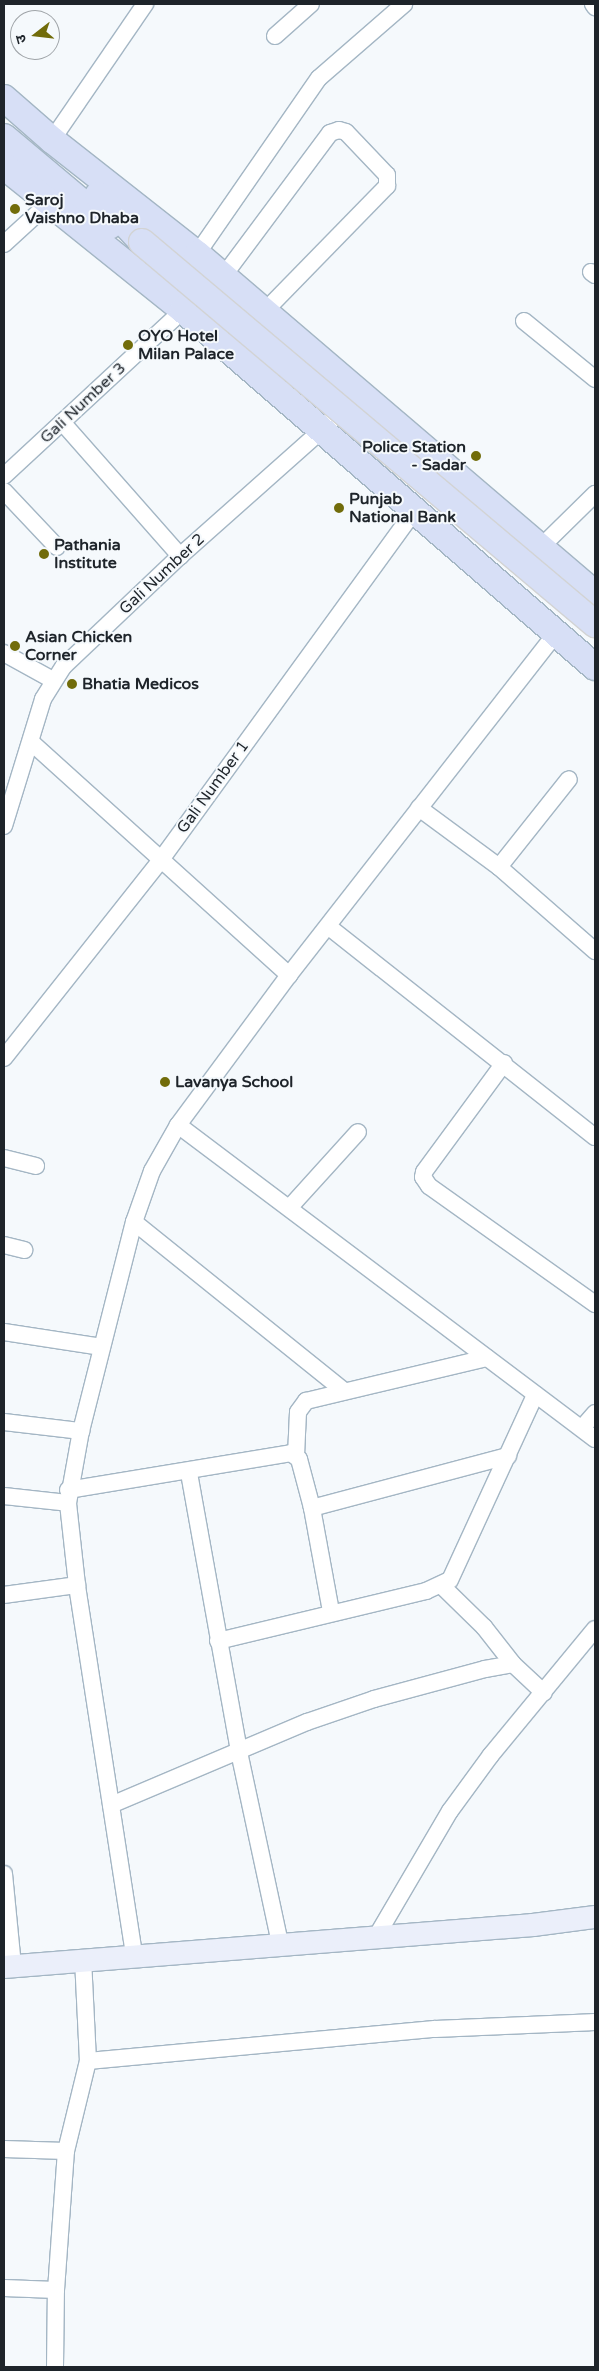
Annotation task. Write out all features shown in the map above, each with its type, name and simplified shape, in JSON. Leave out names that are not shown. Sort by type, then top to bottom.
[{"type":"main road","points":[[4,98],[52,140],[197,254],[222,278],[358,391],[595,594]]},
{"type":"main road","points":[[4,114],[114,209],[142,242],[595,624]]},
{"type":"main road","points":[[4,137],[106,224],[142,242]]},
{"type":"main road","points":[[4,166],[183,310],[595,667]]},
{"type":"street","points":[[52,140],[145,4]]},
{"type":"street","points":[[197,254],[320,78],[404,4]]},
{"type":"street","points":[[275,36],[307,5]]},
{"type":"street","points":[[222,278],[330,133],[339,130],[346,132],[386,175],[387,186],[264,312]]},
{"type":"street","points":[[4,244],[50,202]]},
{"type":"street","name":"Gali Number 3","points":[[4,476],[183,310]]},
{"type":"street","points":[[524,321],[595,379]]},
{"type":"street","name":"Gali Number 2","points":[[4,826],[43,699],[53,680],[64,666],[180,556],[322,430],[358,391]]},
{"type":"street","points":[[62,422],[180,556]]},
{"type":"street","points":[[4,491],[57,547]]},
{"type":"street","points":[[541,547],[595,494]]},
{"type":"street","name":"Gali Number 1","points":[[4,1058],[160,861],[415,510]]},
{"type":"street","points":[[134,1954],[77,1585],[68,1497],[81,1432],[134,1222],[152,1171],[178,1125],[289,975],[329,927],[555,634]]},
{"type":"street","points":[[4,653],[53,680]]},
{"type":"street","points":[[31,742],[160,861],[289,975]]},
{"type":"street","points":[[499,868],[569,780]]},
{"type":"street","points":[[419,808],[499,868],[595,951]]},
{"type":"street","points":[[329,927],[504,1063],[595,1138]]},
{"type":"street","points":[[504,1063],[424,1172],[424,1177],[429,1186],[595,1304]]},
{"type":"street","points":[[178,1125],[290,1207],[595,1439]]},
{"type":"street","points":[[290,1207],[358,1132]]},
{"type":"street","points":[[4,1158],[36,1166]]},
{"type":"street","points":[[134,1222],[344,1391]]},
{"type":"street","points":[[4,1245],[24,1250]]},
{"type":"street","points":[[4,1332],[102,1347]]},
{"type":"street","points":[[330,1612],[312,1508],[296,1456],[298,1412],[302,1405],[344,1391],[487,1358]]},
{"type":"street","points":[[218,1641],[442,1586],[455,1574],[535,1395]]},
{"type":"street","points":[[582,1428],[595,1412]]},
{"type":"street","points":[[4,1422],[81,1432]]},
{"type":"street","points":[[4,1496],[68,1497],[285,1452],[296,1456]]},
{"type":"street","points":[[312,1508],[508,1456]]},
{"type":"street","points":[[189,1472],[239,1752],[280,1943]]},
{"type":"street","points":[[4,1595],[77,1585]]},
{"type":"street","points":[[442,1586],[484,1627],[513,1664],[544,1693]]},
{"type":"street","points":[[376,1937],[450,1811],[491,1755],[595,1629]]},
{"type":"street","points":[[111,1805],[307,1722],[374,1699],[513,1664]]},
{"type":"street","points":[[4,1874],[8,1966],[134,1954],[376,1937],[595,1917]]},
{"type":"street","points":[[55,2367],[56,2290],[66,2151],[88,2062],[83,1960]]},
{"type":"street","points":[[88,2062],[434,2029],[595,2022]]},
{"type":"street","points":[[4,2149],[66,2151]]},
{"type":"street","points":[[4,2288],[56,2290]]},
{"type":"place","name":"Saroj Vaishno Dhaba","points":[[15,209]]},
{"type":"place","name":"OYO Hotel Milan Palace","points":[[128,345]]},
{"type":"place","name":"Police Station - Sadar","points":[[476,456]]},
{"type":"place","name":"Punjab National Bank","points":[[339,508]]},
{"type":"place","name":"Pathania Institute","points":[[44,554]]},
{"type":"place","name":"Asian Chicken Corner","points":[[15,646]]},
{"type":"place","name":"Bhatia Medicos","points":[[72,684]]},
{"type":"place","name":"Lavanya School","points":[[165,1082]]}]
